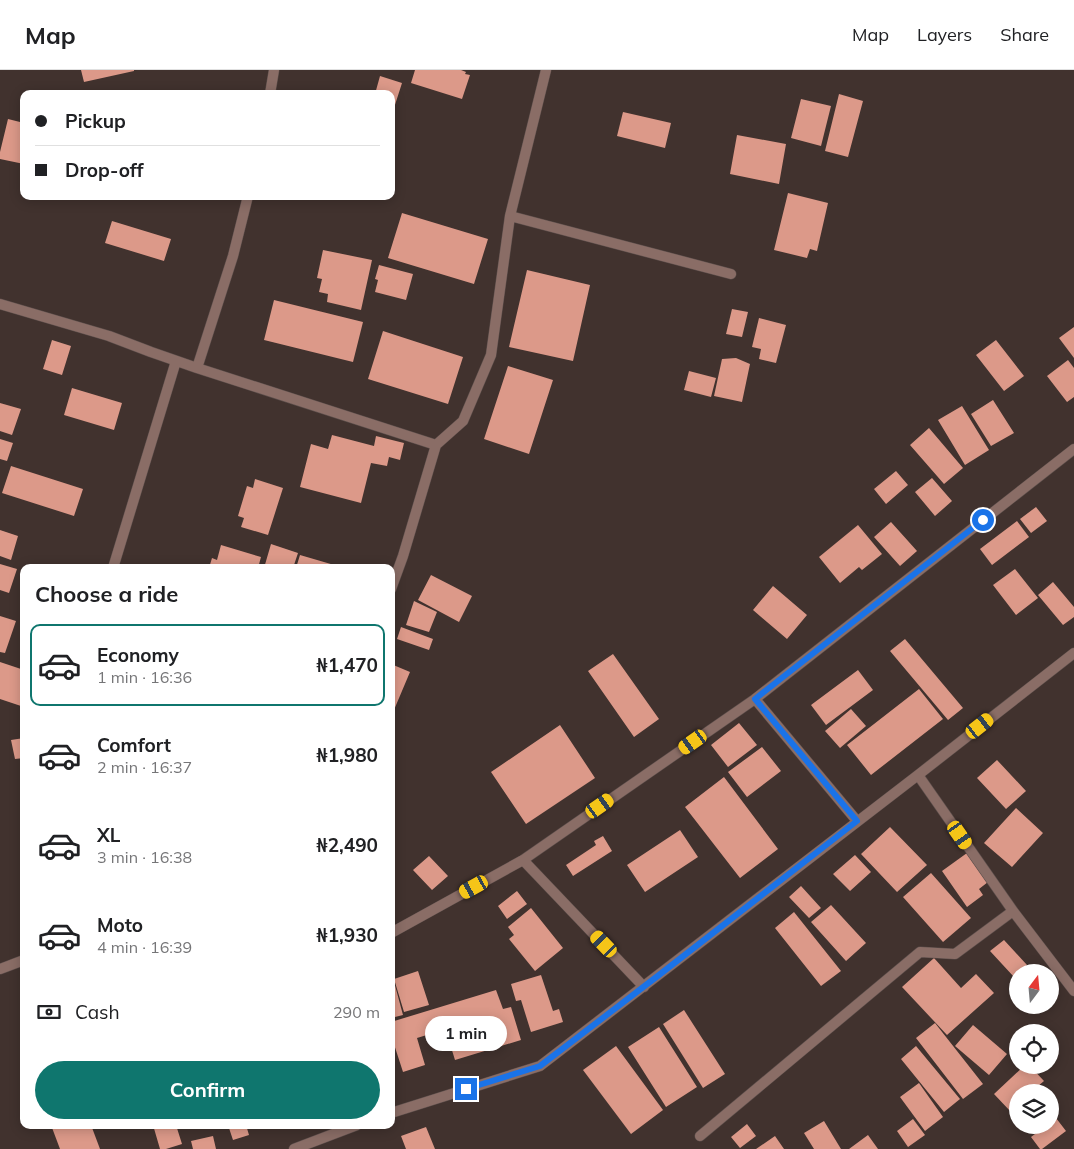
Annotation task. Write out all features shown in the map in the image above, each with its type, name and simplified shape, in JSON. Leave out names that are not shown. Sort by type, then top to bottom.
[{"type":"street","points":[[271,90],[274,70]]},
{"type":"street","points":[[395,578],[436,445],[463,421],[491,355],[510,216],[546,70]]},
{"type":"street","points":[[197,368],[233,256],[247,200]]},
{"type":"street","points":[[510,216],[731,274]]},
{"type":"street","points":[[0,304],[109,336],[197,368],[436,445]]},
{"type":"street","points":[[114,564],[176,361]]},
{"type":"street","points":[[395,931],[523,860],[755,699],[1074,449]]},
{"type":"street","points":[[395,1112],[540,1066],[1074,653]]},
{"type":"street","points":[[755,699],[857,821]]},
{"type":"street","points":[[918,775],[1013,911],[1074,991]]},
{"type":"street","points":[[523,860],[644,987]]},
{"type":"street","points":[[700,1136],[920,952],[955,954],[1013,911]]},
{"type":"street","points":[[0,969],[20,962]]},
{"type":"street","points":[[294,1149],[316,1145],[349,1129]]},
{"type":"building","points":[[81,70],[134,70],[134,71],[84,82]]},
{"type":"building","points":[[415,70],[461,70],[466,72],[465,74],[470,75],[462,99],[411,83]]},
{"type":"building","points":[[380,76],[402,83],[395,105],[395,90],[376,90]]},
{"type":"building","points":[[839,94],[863,101],[848,157],[825,151]]},
{"type":"building","points":[[801,99],[831,106],[821,146],[791,138]]},
{"type":"building","points":[[623,112],[671,123],[665,148],[617,136]]},
{"type":"building","points":[[8,119],[20,122],[20,163],[0,159]]},
{"type":"building","points":[[737,135],[786,144],[779,184],[730,174]]},
{"type":"building","points":[[788,193],[828,203],[817,251],[810,249],[807,258],[774,250]]},
{"type":"building","points":[[402,213],[488,239],[474,284],[388,258]]},
{"type":"building","points":[[112,221],[171,239],[164,261],[105,243]]},
{"type":"building","points":[[323,250],[372,260],[361,310],[327,302],[328,294],[319,292],[322,279],[317,278]]},
{"type":"building","points":[[379,265],[413,274],[406,300],[375,292],[378,280],[375,279]]},
{"type":"building","points":[[527,270],[590,285],[573,361],[509,347]]},
{"type":"building","points":[[274,300],[363,322],[353,362],[264,340]]},
{"type":"building","points":[[732,309],[748,312],[742,337],[726,334]]},
{"type":"building","points":[[759,318],[786,325],[776,363],[759,359],[761,349],[752,347]]},
{"type":"building","points":[[1074,327],[1074,358],[1059,338]]},
{"type":"building","points":[[383,331],[463,357],[448,404],[368,379]]},
{"type":"building","points":[[52,340],[71,346],[62,375],[43,369]]},
{"type":"building","points":[[996,340],[1024,376],[1004,391],[976,355]]},
{"type":"building","points":[[736,358],[750,364],[742,402],[714,396],[722,359]]},
{"type":"building","points":[[1068,360],[1074,368],[1074,397],[1067,402],[1047,376]]},
{"type":"building","points":[[508,366],[553,380],[529,454],[484,439]]},
{"type":"building","points":[[689,371],[716,378],[711,397],[684,390]]},
{"type":"building","points":[[72,388],[122,403],[114,430],[64,415]]},
{"type":"building","points":[[993,400],[1014,433],[991,446],[971,414]]},
{"type":"building","points":[[0,403],[21,409],[12,435],[0,431]]},
{"type":"building","points":[[962,406],[989,450],[965,465],[938,420]]},
{"type":"building","points":[[929,428],[963,468],[944,484],[910,445]]},
{"type":"building","points":[[332,435],[374,446],[376,436],[404,443],[400,460],[389,457],[387,466],[371,463],[361,503],[300,487],[311,444],[328,449]]},
{"type":"building","points":[[0,439],[13,443],[7,461],[0,459]]},
{"type":"building","points":[[11,466],[83,489],[74,516],[2,493]]},
{"type":"building","points":[[896,471],[908,485],[886,504],[874,489]]},
{"type":"building","points":[[932,478],[952,501],[935,516],[915,492]]},
{"type":"building","points":[[255,479],[283,488],[268,535],[241,527],[244,518],[238,516],[247,486],[253,488]]},
{"type":"building","points":[[1036,507],[1047,521],[1031,533],[1020,519]]},
{"type":"building","points":[[1017,521],[1029,537],[992,565],[980,549]]},
{"type":"building","points":[[891,522],[917,551],[900,566],[874,537]]},
{"type":"building","points":[[858,525],[882,554],[862,570],[859,567],[840,583],[819,557]]},
{"type":"building","points":[[0,530],[18,536],[11,560],[0,556]]},
{"type":"building","points":[[271,544],[298,553],[294,564],[265,564]]},
{"type":"building","points":[[221,545],[261,557],[259,564],[210,564],[212,558],[217,560]]},
{"type":"building","points":[[300,555],[331,564],[297,564]]},
{"type":"building","points":[[0,564],[17,569],[9,593],[0,590]]},
{"type":"building","points":[[1015,569],[1038,598],[1016,615],[993,585]]},
{"type":"building","points":[[431,575],[472,596],[459,622],[418,600]]},
{"type":"building","points":[[1053,582],[1074,607],[1074,617],[1063,625],[1038,595]]},
{"type":"building","points":[[773,586],[807,615],[787,639],[753,610]]},
{"type":"building","points":[[414,601],[437,612],[429,632],[406,625]]},
{"type":"building","points":[[0,616],[16,621],[5,653],[0,652]]},
{"type":"building","points":[[401,627],[433,639],[429,650],[397,639]]},
{"type":"building","points":[[905,639],[963,708],[948,720],[890,651]]},
{"type":"building","points":[[613,654],[659,719],[634,737],[588,671]]},
{"type":"building","points":[[0,662],[20,669],[20,706],[0,699]]},
{"type":"building","points":[[395,666],[410,672],[395,708]]},
{"type":"building","points":[[858,670],[873,690],[826,725],[811,705]]},
{"type":"building","points":[[919,689],[943,719],[871,775],[847,745]]},
{"type":"building","points":[[851,709],[866,726],[840,748],[825,731]]},
{"type":"building","points":[[739,723],[757,745],[728,767],[711,745]]},
{"type":"building","points":[[560,725],[595,778],[526,824],[491,772]]},
{"type":"building","points":[[20,739],[20,758],[15,759],[11,740]]},
{"type":"building","points":[[762,747],[781,771],[747,797],[728,772]]},
{"type":"building","points":[[997,760],[1026,791],[1006,809],[977,778]]},
{"type":"building","points":[[724,777],[778,849],[740,878],[685,807]]},
{"type":"building","points":[[1016,808],[1043,833],[1012,867],[984,843]]},
{"type":"building","points":[[890,827],[927,865],[897,892],[861,854]]},
{"type":"building","points":[[680,830],[698,857],[645,892],[627,865]]},
{"type":"building","points":[[603,836],[612,851],[573,876],[566,865],[596,845],[594,841]]},
{"type":"building","points":[[967,853],[988,882],[979,889],[983,895],[967,907],[942,871]]},
{"type":"building","points":[[855,855],[871,872],[850,891],[833,874]]},
{"type":"building","points":[[429,856],[448,876],[432,890],[413,870]]},
{"type":"building","points":[[931,873],[971,918],[943,942],[903,897]]},
{"type":"building","points":[[801,886],[821,908],[809,918],[789,897]]},
{"type":"building","points":[[517,891],[527,904],[507,919],[498,906]]},
{"type":"building","points":[[831,905],[866,943],[846,961],[811,922]]},
{"type":"building","points":[[531,908],[563,948],[535,971],[509,939],[514,935],[508,927]]},
{"type":"building","points":[[794,912],[841,971],[821,986],[775,928]]},
{"type":"building","points":[[1004,940],[1026,964],[1009,964],[1009,972],[990,951]]},
{"type":"building","points":[[934,958],[961,988],[976,974],[994,993],[947,1035],[902,987]]},
{"type":"building","points":[[418,971],[429,1005],[404,1012],[395,979]]},
{"type":"building","points":[[541,975],[553,1011],[559,1009],[563,1022],[531,1032],[521,1000],[516,1001],[511,984]]},
{"type":"building","points":[[395,985],[403,1015],[395,1017]]},
{"type":"building","points":[[496,990],[503,1009],[511,1007],[521,1040],[455,1060],[446,1031],[487,1019],[486,1017],[417,1038],[425,1065],[403,1072],[395,1047],[395,1021]]},
{"type":"building","points":[[684,1010],[725,1074],[703,1088],[663,1024]]},
{"type":"building","points":[[935,1023],[983,1084],[963,1099],[916,1038]]},
{"type":"building","points":[[973,1025],[1007,1054],[989,1075],[955,1046]]},
{"type":"building","points":[[659,1027],[697,1087],[666,1107],[628,1047]]},
{"type":"building","points":[[616,1046],[663,1110],[631,1134],[583,1070]]},
{"type":"building","points":[[916,1046],[960,1099],[944,1112],[901,1059]]},
{"type":"building","points":[[1015,1074],[1037,1074],[1044,1081],[1040,1084],[1009,1084],[1009,1110],[994,1094]]},
{"type":"building","points":[[919,1083],[943,1117],[925,1131],[900,1097]]},
{"type":"building","points":[[913,1119],[925,1135],[908,1147],[897,1131]]},
{"type":"building","points":[[824,1121],[841,1149],[814,1149],[804,1133]]},
{"type":"building","points":[[1059,1122],[1066,1131],[1042,1149],[1031,1137],[1035,1134],[1059,1134]]},
{"type":"building","points":[[747,1124],[756,1136],[740,1148],[731,1137]]},
{"type":"building","points":[[426,1127],[435,1149],[406,1149],[401,1136]]},
{"type":"building","points":[[52,1129],[92,1129],[100,1149],[60,1149]]},
{"type":"building","points":[[154,1129],[177,1129],[182,1144],[160,1149]]},
{"type":"building","points":[[229,1129],[247,1129],[249,1135],[233,1140]]},
{"type":"building","points":[[868,1135],[878,1149],[849,1149]]},
{"type":"building","points":[[213,1136],[216,1149],[193,1149],[191,1141]]},
{"type":"building","points":[[775,1136],[784,1149],[756,1149]]},
{"type":"route","points":[[466,1089],[540,1066],[857,821],[755,699],[983,520]]}]
